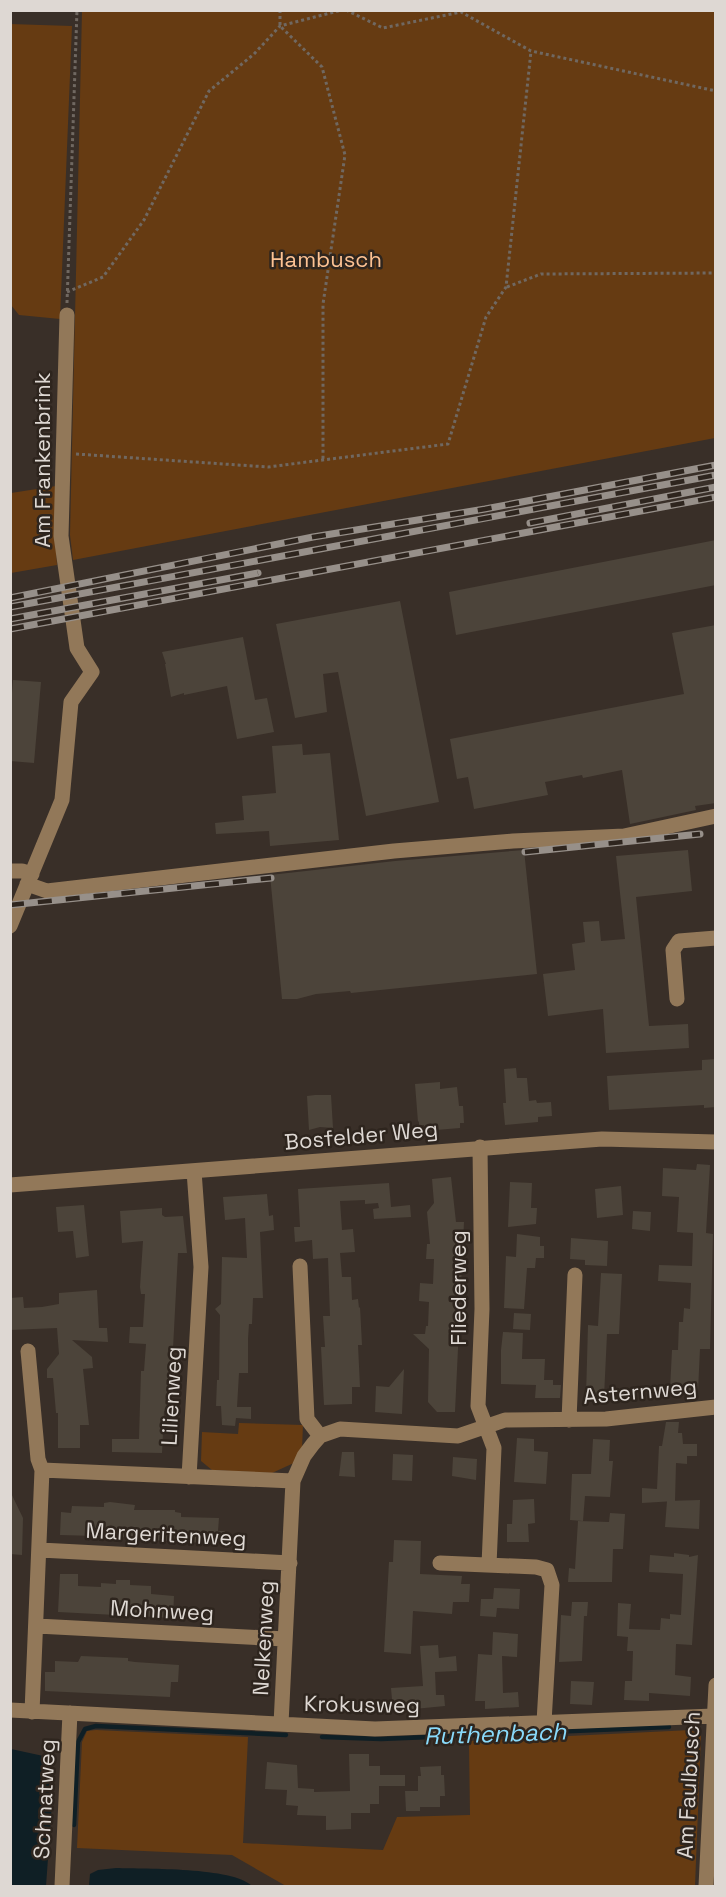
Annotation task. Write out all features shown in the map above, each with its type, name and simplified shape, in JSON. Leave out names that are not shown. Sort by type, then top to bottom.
[{"type":"street","name":"Am Frankenbrink","points":[[30,879],[62,800],[71,702],[92,672],[78,648],[62,536],[67,315]]},
{"type":"street","points":[[10,871],[22,871],[46,891],[394,850],[513,840],[624,836],[716,816]]},
{"type":"street","points":[[10,926],[30,879]]},
{"type":"street","points":[[677,999],[673,950],[679,942],[716,938]]},
{"type":"street","name":"Bosfelder Weg","points":[[10,1185],[602,1139],[716,1142]]},
{"type":"street","name":"Fliederweg","points":[[480,1147],[482,1309],[478,1406],[484,1428],[494,1448],[489,1565]]},
{"type":"street","name":"Lilienweg","points":[[42,1470],[189,1477],[201,1267],[194,1171]]},
{"type":"street","points":[[300,1266],[307,1419],[320,1436]]},
{"type":"street","name":"Asternweg","points":[[568,1420],[575,1275]]},
{"type":"street","points":[[28,1351],[38,1459],[42,1470],[32,1712]]},
{"type":"street","name":"Asternweg","points":[[320,1436],[340,1429],[458,1436],[505,1420],[627,1418],[716,1407]]},
{"type":"street","name":"Nelkenweg","points":[[281,1724],[293,1481],[304,1456],[320,1436]]},
{"type":"street","points":[[189,1477],[293,1481]]},
{"type":"street","name":"Margeritenweg","points":[[40,1551],[290,1563]]},
{"type":"street","points":[[440,1563],[536,1567],[547,1570],[552,1585],[544,1722]]},
{"type":"street","name":"Mohnweg","points":[[37,1626],[285,1639]]},
{"type":"street","name":"Am Faulbusch","points":[[706,1887],[716,1685]]},
{"type":"street","name":"Krokusweg","points":[[10,1710],[375,1729],[714,1716]]},
{"type":"street","name":"Schnatweg","points":[[62,1887],[70,1713]]},
{"type":"path","points":[[67,315],[77,10]]},
{"type":"path","points":[[280,10],[280,26],[322,67],[345,155],[322,304],[323,460]]},
{"type":"path","points":[[67,292],[104,277],[144,220],[209,91],[254,54],[280,26],[344,10],[383,28],[461,12],[531,51],[716,91]]},
{"type":"path","points":[[63,453],[268,467],[448,444],[486,317],[507,287],[531,51]]},
{"type":"path","points":[[507,287],[541,274],[716,273]]},
{"type":"green space","name":"Hambusch","points":[[82,11],[715,11],[715,438],[73,560],[70,535]]},
{"type":"green space","points":[[10,24],[72,26],[60,319],[19,315],[11,305]]},
{"type":"green space","points":[[56,486],[57,565],[11,573],[11,493]]},
{"type":"green space","points":[[239,1423],[303,1425],[302,1449],[296,1462],[272,1473],[212,1470],[201,1461],[202,1432],[238,1434]]},
{"type":"green space","points":[[691,1730],[701,1736],[695,1886],[286,1886],[232,1855],[77,1848],[82,1742],[87,1731],[248,1737],[243,1843],[383,1850],[397,1817],[470,1815],[469,1741]]},
{"type":"shaded area","points":[[11,1749],[48,1757],[54,1775],[46,1886],[11,1886]]},
{"type":"shaded area","points":[[116,1868],[209,1872],[227,1875],[252,1886],[89,1886],[90,1874],[98,1870]]},
{"type":"building","points":[[716,540],[716,585],[456,635],[449,592]]},
{"type":"building","points":[[400,601],[439,802],[366,816],[338,672],[323,674],[327,712],[295,718],[276,624]]},
{"type":"building","points":[[716,625],[716,803],[695,806],[696,810],[630,824],[622,770],[583,778],[582,775],[545,782],[548,795],[474,809],[468,777],[457,779],[450,739],[684,694],[672,633]]},
{"type":"building","points":[[243,637],[255,700],[267,698],[274,732],[237,739],[227,686],[171,697],[162,652]]},
{"type":"building","points":[[13,680],[41,682],[34,763],[10,761]]},
{"type":"building","points":[[302,744],[303,755],[330,753],[339,840],[270,846],[269,831],[216,834],[215,823],[244,820],[242,796],[276,793],[272,746]]},
{"type":"building","points":[[524,850],[537,974],[282,999],[270,875]]},
{"type":"building","points":[[688,850],[692,891],[636,897],[649,1026],[688,1024],[689,1048],[606,1053],[603,1009],[548,1016],[543,974],[575,970],[572,944],[585,942],[583,922],[599,921],[601,941],[625,939],[616,856]]},
{"type":"building","points":[[716,1059],[716,1107],[704,1108],[704,1105],[609,1110],[607,1076],[702,1070],[702,1060]]},
{"type":"building","points":[[516,1068],[517,1078],[527,1078],[529,1101],[551,1102],[552,1116],[538,1117],[538,1122],[505,1125],[504,1069]]},
{"type":"building","points":[[440,1082],[440,1089],[457,1087],[459,1106],[463,1106],[464,1123],[460,1123],[460,1128],[424,1131],[424,1125],[419,1125],[418,1122],[415,1084]]},
{"type":"building","points":[[331,1095],[333,1128],[320,1127],[309,1130],[307,1096]]},
{"type":"building","points":[[697,1164],[710,1165],[706,1233],[713,1234],[710,1349],[700,1349],[698,1391],[670,1390],[672,1350],[678,1350],[679,1322],[683,1322],[684,1308],[690,1309],[691,1283],[658,1281],[659,1265],[692,1266],[693,1233],[677,1232],[679,1197],[662,1196],[663,1168],[696,1170]]},
{"type":"building","points":[[451,1177],[456,1222],[464,1222],[455,1412],[437,1412],[428,1402],[429,1349],[413,1334],[425,1334],[426,1326],[428,1326],[429,1302],[419,1301],[420,1283],[433,1284],[434,1259],[426,1259],[427,1244],[430,1244],[427,1212],[434,1203],[432,1179]]},
{"type":"building","points":[[510,1182],[532,1183],[531,1208],[537,1208],[536,1224],[508,1227]]},
{"type":"building","points":[[389,1183],[391,1207],[410,1205],[411,1217],[374,1219],[373,1209],[379,1208],[378,1203],[365,1204],[365,1200],[340,1201],[342,1230],[353,1229],[355,1252],[340,1253],[342,1277],[351,1277],[352,1300],[358,1299],[360,1307],[362,1345],[358,1345],[360,1387],[352,1387],[352,1404],[324,1405],[321,1347],[325,1347],[323,1316],[330,1316],[328,1258],[313,1259],[312,1240],[295,1242],[294,1227],[300,1227],[298,1189]]},
{"type":"building","points":[[621,1186],[623,1215],[597,1218],[595,1189]]},
{"type":"building","points":[[267,1194],[269,1216],[273,1215],[274,1230],[260,1232],[263,1298],[253,1298],[252,1324],[249,1324],[248,1339],[248,1373],[239,1373],[237,1407],[251,1407],[251,1419],[236,1418],[235,1426],[222,1425],[221,1406],[216,1406],[217,1380],[219,1380],[220,1315],[215,1309],[221,1304],[222,1257],[247,1258],[245,1218],[225,1220],[223,1197]]},
{"type":"building","points":[[84,1205],[89,1256],[76,1258],[73,1231],[58,1232],[56,1207]]},
{"type":"building","points":[[162,1208],[162,1215],[165,1217],[183,1216],[187,1253],[178,1253],[170,1406],[169,1411],[164,1411],[162,1453],[112,1452],[112,1439],[139,1439],[141,1371],[144,1371],[146,1344],[129,1343],[130,1327],[143,1327],[145,1294],[141,1294],[140,1287],[143,1241],[122,1243],[120,1211]]},
{"type":"building","points":[[633,1211],[651,1212],[650,1231],[632,1229]]},
{"type":"building","points":[[517,1234],[540,1237],[540,1246],[544,1246],[544,1258],[536,1258],[535,1268],[527,1268],[524,1309],[504,1308],[506,1256],[516,1257]]},
{"type":"building","points":[[571,1238],[608,1241],[607,1266],[585,1265],[585,1260],[570,1259]]},
{"type":"building","points":[[601,1273],[622,1274],[619,1334],[607,1334],[604,1397],[586,1396],[588,1325],[598,1326]]},
{"type":"building","points":[[97,1290],[99,1328],[107,1328],[108,1342],[72,1340],[92,1357],[93,1368],[83,1369],[89,1425],[80,1425],[80,1448],[58,1448],[58,1413],[56,1413],[53,1378],[47,1378],[47,1369],[59,1354],[57,1328],[10,1330],[10,1298],[23,1297],[24,1308],[42,1307],[59,1304],[59,1293]]},
{"type":"building","points":[[514,1313],[531,1314],[530,1330],[513,1329]]},
{"type":"building","points":[[503,1332],[523,1333],[522,1359],[545,1359],[544,1380],[553,1380],[553,1385],[561,1385],[560,1398],[535,1398],[536,1385],[501,1384]]},
{"type":"building","points":[[404,1369],[402,1414],[375,1412],[376,1386],[389,1387]]},
{"type":"building","points":[[666,1422],[679,1422],[678,1433],[682,1433],[683,1444],[697,1444],[697,1456],[687,1456],[687,1464],[676,1463],[675,1501],[642,1503],[642,1488],[657,1489],[659,1446],[662,1446]]},
{"type":"building","points":[[517,1438],[534,1439],[534,1451],[548,1452],[546,1484],[514,1482]]},
{"type":"building","points":[[593,1439],[610,1440],[609,1461],[613,1461],[610,1497],[585,1496],[583,1521],[570,1520],[572,1474],[591,1474]]},
{"type":"building","points":[[342,1452],[354,1452],[355,1477],[339,1476]]},
{"type":"building","points":[[393,1454],[413,1455],[412,1481],[392,1480]]},
{"type":"building","points":[[453,1457],[477,1459],[476,1480],[452,1476]]},
{"type":"building","points":[[10,1491],[23,1518],[22,1555],[10,1554]]},
{"type":"building","points":[[534,1499],[535,1523],[528,1524],[529,1542],[507,1542],[507,1524],[512,1524],[513,1500]]},
{"type":"building","points":[[700,1500],[699,1529],[665,1527],[667,1501]]},
{"type":"building","points":[[104,1503],[135,1505],[134,1510],[175,1510],[181,1513],[181,1517],[219,1518],[218,1531],[225,1531],[224,1544],[132,1539],[132,1537],[60,1535],[61,1512],[71,1513],[72,1506],[104,1507]]},
{"type":"building","points":[[610,1513],[625,1514],[623,1549],[613,1549],[612,1582],[568,1582],[569,1568],[575,1569],[578,1521],[609,1522]]},
{"type":"building","points":[[394,1540],[421,1541],[420,1574],[462,1576],[461,1584],[470,1584],[469,1602],[453,1602],[452,1614],[413,1611],[411,1654],[384,1652],[389,1562],[393,1562]]},
{"type":"building","points":[[674,1553],[689,1555],[689,1557],[698,1555],[692,1645],[676,1644],[675,1675],[691,1677],[690,1696],[649,1693],[649,1701],[624,1700],[625,1681],[632,1681],[633,1651],[627,1651],[628,1637],[617,1636],[618,1603],[631,1604],[629,1629],[660,1630],[661,1618],[670,1619],[670,1614],[681,1615],[683,1574],[649,1572],[650,1555],[674,1557]]},
{"type":"building","points":[[60,1574],[78,1574],[78,1586],[101,1587],[101,1583],[116,1584],[116,1580],[130,1580],[130,1585],[151,1586],[151,1594],[174,1596],[173,1618],[58,1612]]},
{"type":"building","points":[[494,1588],[520,1589],[519,1609],[497,1608],[496,1617],[480,1616],[481,1599],[493,1599]]},
{"type":"building","points":[[572,1602],[588,1602],[587,1616],[584,1616],[582,1661],[559,1662],[561,1615],[571,1616]]},
{"type":"building","points":[[493,1632],[518,1634],[517,1657],[502,1656],[503,1693],[518,1692],[519,1707],[485,1709],[485,1701],[475,1701],[478,1654],[492,1655]]},
{"type":"building","points":[[438,1645],[439,1658],[456,1656],[457,1671],[435,1672],[436,1695],[444,1695],[445,1706],[393,1711],[391,1688],[423,1686],[420,1646]]},
{"type":"building","points":[[81,1656],[128,1658],[128,1661],[135,1662],[179,1665],[178,1682],[171,1682],[170,1697],[45,1691],[45,1672],[55,1672],[55,1661],[78,1662]]},
{"type":"building","points":[[571,1681],[594,1682],[592,1705],[570,1704]]},
{"type":"building","points":[[349,1754],[369,1754],[369,1766],[380,1766],[380,1775],[405,1775],[405,1786],[379,1786],[379,1804],[370,1804],[370,1813],[351,1813],[351,1829],[326,1830],[326,1816],[297,1815],[298,1806],[286,1805],[287,1790],[265,1789],[267,1762],[297,1765],[298,1788],[314,1789],[314,1792],[350,1791]]},
{"type":"building","points":[[441,1766],[445,1796],[440,1796],[440,1807],[420,1807],[420,1811],[406,1811],[405,1791],[418,1791],[420,1767]]},
{"type":"waterway","name":"Ruthenbach","points":[[74,1825],[78,1742],[85,1729],[96,1726],[286,1735]]},
{"type":"waterway","name":"Ruthenbach","points":[[322,1737],[381,1739],[669,1727]]},
{"type":"railway","points":[[10,598],[313,537],[485,509],[716,465]]},
{"type":"railway","points":[[10,607],[716,475]]},
{"type":"railway","points":[[530,523],[716,487]]},
{"type":"railway","points":[[10,629],[716,497]]},
{"type":"railway","points":[[10,619],[258,573]]},
{"type":"railway","points":[[525,852],[700,834]]},
{"type":"railway","points":[[10,905],[271,878]]}]
